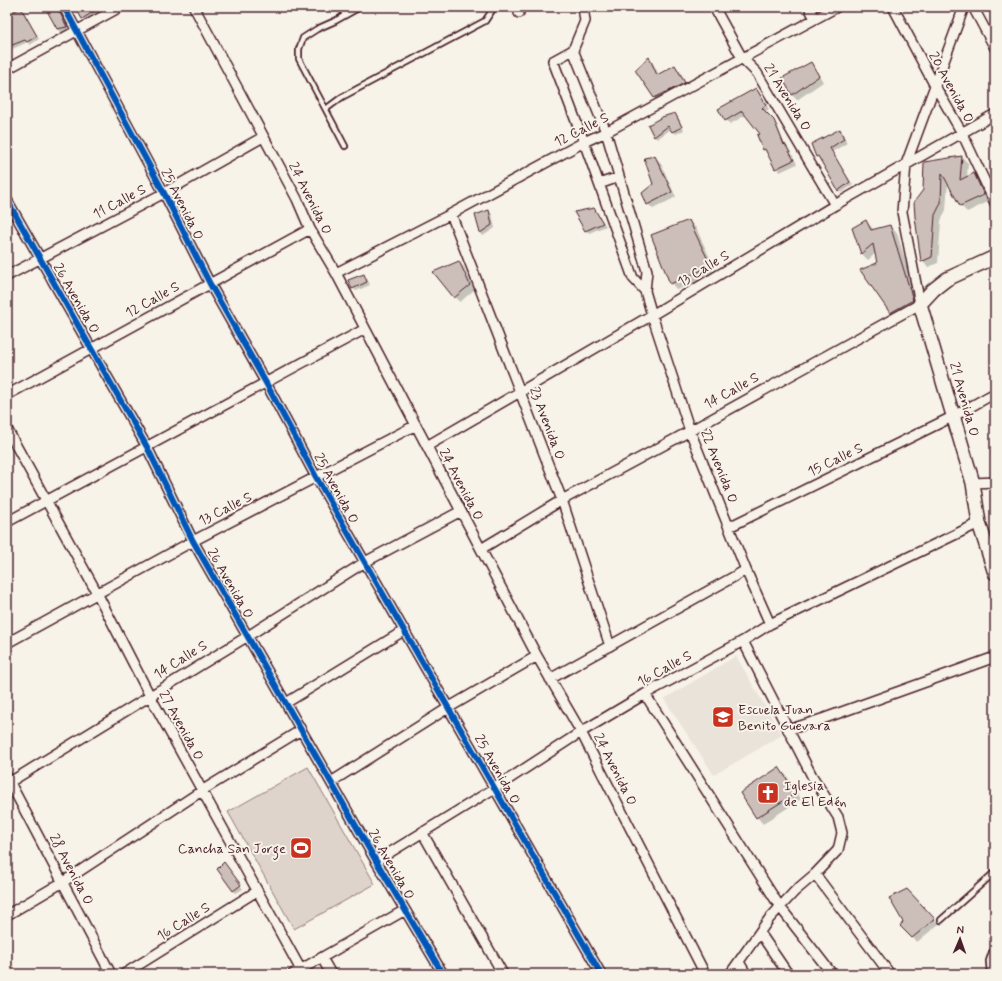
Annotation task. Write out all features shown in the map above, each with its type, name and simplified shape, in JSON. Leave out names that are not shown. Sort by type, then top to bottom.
[{"type":"street","name":"25 Avenida O","points":[[64,7],[164,193],[210,284],[266,383],[316,477],[601,974]]},
{"type":"street","points":[[7,69],[120,7]]},
{"type":"street","name":"24 Avenida O","points":[[194,7],[264,136],[297,199],[310,229],[336,273],[537,656],[581,732],[705,974]]},
{"type":"street","points":[[583,7],[585,21],[573,50],[553,61],[633,278],[645,291]]},
{"type":"street","name":"21 Avenida O","points":[[714,7],[742,58],[757,73],[835,205]]},
{"type":"street","points":[[809,7],[815,19]]},
{"type":"street","name":"12 Calle S","points":[[336,273],[451,214],[584,142],[606,132],[837,7]]},
{"type":"street","name":"20 Avenida O","points":[[893,7],[962,133],[995,203]]},
{"type":"street","points":[[920,304],[902,212],[906,164],[964,7]]},
{"type":"street","points":[[973,7],[995,48]]},
{"type":"street","points":[[573,50],[606,132],[646,271],[645,291]]},
{"type":"street","name":"13 Calle S","points":[[426,446],[652,315],[835,205],[995,114]]},
{"type":"street","name":"11 Calle S","points":[[7,276],[164,193],[264,136]]},
{"type":"street","points":[[599,184],[619,177]]},
{"type":"street","name":"26 Avenida O","points":[[7,200],[147,447],[193,541],[442,974]]},
{"type":"street","name":"23 Avenida O","points":[[451,214],[562,500],[610,646]]},
{"type":"street","name":"12 Calle S","points":[[7,395],[310,229]]},
{"type":"street","name":"14 Calle S","points":[[481,549],[562,500],[920,304],[933,290],[947,279],[995,257]]},
{"type":"street","name":"22 Avenida O","points":[[645,291],[690,431],[746,570],[770,624]]},
{"type":"street","name":"21 Avenida O","points":[[920,304],[973,483],[979,523],[995,573]]},
{"type":"street","points":[[7,522],[365,329]]},
{"type":"street","name":"15 Calle S","points":[[729,527],[954,416],[995,393]]},
{"type":"street","name":"13 Calle S","points":[[7,643],[193,541],[416,425]]},
{"type":"street","name":"27 Avenida O","points":[[7,429],[97,593],[150,696],[203,790],[257,891],[297,972]]},
{"type":"street","points":[[973,483],[995,482]]},
{"type":"street","name":"14 Calle S","points":[[8,780],[150,696],[365,562],[461,511]]},
{"type":"street","name":"16 Calle S","points":[[376,861],[495,788],[581,732],[645,694],[743,641],[770,624],[979,523]]},
{"type":"street","points":[[550,679],[746,570]]},
{"type":"street","points":[[286,703],[405,630]]},
{"type":"street","points":[[730,974],[769,919],[795,891],[815,874],[838,850],[842,833],[838,817],[812,776],[743,641]]},
{"type":"street","points":[[331,782],[448,708],[537,656]]},
{"type":"street","points":[[788,730],[995,657]]},
{"type":"street","points":[[645,694],[780,907],[832,974]]},
{"type":"street","points":[[7,915],[63,882],[203,790],[301,730]]},
{"type":"street","name":"28 Avenida O","points":[[8,780],[112,974]]},
{"type":"street","points":[[422,832],[503,974]]},
{"type":"street","points":[[815,874],[890,974]]},
{"type":"street","name":"16 Calle S","points":[[124,974],[257,891]]},
{"type":"street","points":[[297,972],[405,910]]},
{"type":"street","points":[[760,933],[788,974]]},
{"type":"street","points":[[322,958],[331,974]]},
{"type":"street","points":[[739,962],[746,974]]},
{"type":"lane","points":[[341,7],[345,15]]},
{"type":"lane","points":[[345,146],[299,60],[299,49],[303,38],[360,7]]},
{"type":"lane","points":[[326,109],[342,97],[485,21],[493,9],[492,7]]},
{"type":"lane","points":[[941,920],[995,872]]},
{"type":"lane","points":[[990,974],[989,961],[992,952],[995,951]]},
{"type":"shaded area","name":"Escuela Juan Benito Guevara","points":[[736,656],[782,735],[714,775],[664,699]]},
{"type":"shaded area","name":"Cancha San Jorge","points":[[308,767],[375,884],[294,929],[228,812]]},
{"type":"building","points":[[45,7],[57,7],[67,27],[57,29]]},
{"type":"building","points":[[75,7],[101,7],[82,19]]},
{"type":"building","points":[[21,8],[37,36],[27,42],[25,40],[7,47],[7,14]]},
{"type":"building","points":[[649,57],[657,75],[675,65],[685,83],[654,98],[635,70]]},
{"type":"building","points":[[811,62],[819,76],[792,95],[782,78]]},
{"type":"building","points":[[756,88],[766,105],[762,108],[774,120],[784,145],[785,144],[794,160],[775,169],[765,149],[763,150],[757,135],[760,134],[742,111],[725,121],[718,109]]},
{"type":"building","points":[[675,113],[682,127],[672,132],[668,126],[654,137],[648,125],[662,117]]},
{"type":"building","points":[[840,129],[844,139],[830,148],[850,182],[838,191],[818,156],[816,157],[811,144]]},
{"type":"building","points":[[655,156],[672,192],[647,205],[642,193],[653,184],[644,158]]},
{"type":"building","points":[[962,156],[960,180],[974,173],[984,195],[960,206],[942,173],[941,203],[935,215],[932,257],[921,262],[914,202],[923,190],[924,162]]},
{"type":"building","points":[[594,208],[603,223],[585,231],[574,212]]},
{"type":"building","points":[[489,210],[492,225],[480,233],[475,215]]},
{"type":"building","points":[[689,220],[711,266],[670,284],[651,235]]},
{"type":"building","points":[[866,220],[871,230],[890,225],[913,300],[890,313],[860,270],[877,263],[873,244],[861,254],[852,228]]},
{"type":"building","points":[[459,261],[470,285],[454,298],[433,272]]},
{"type":"building","points":[[364,274],[367,282],[352,289],[348,280]]},
{"type":"building","name":"Iglesia de El Edén","points":[[779,767],[796,793],[756,818],[740,793]]},
{"type":"building","points":[[224,862],[241,885],[233,891],[217,869]]},
{"type":"building","points":[[907,889],[935,919],[912,938],[900,926],[903,922],[889,898]]},
{"type":"cycle path","points":[[64,7],[164,193],[210,284],[266,383],[316,477],[601,974]]},
{"type":"cycle path","points":[[7,200],[147,447],[193,541],[376,861],[443,974]]},
{"type":"place","name":"Escuela Juan Benito Guevara","points":[[723,717]]},
{"type":"place","name":"Iglesia de El Edén","points":[[768,793]]},
{"type":"place","name":"Cancha San Jorge","points":[[301,848]]}]
